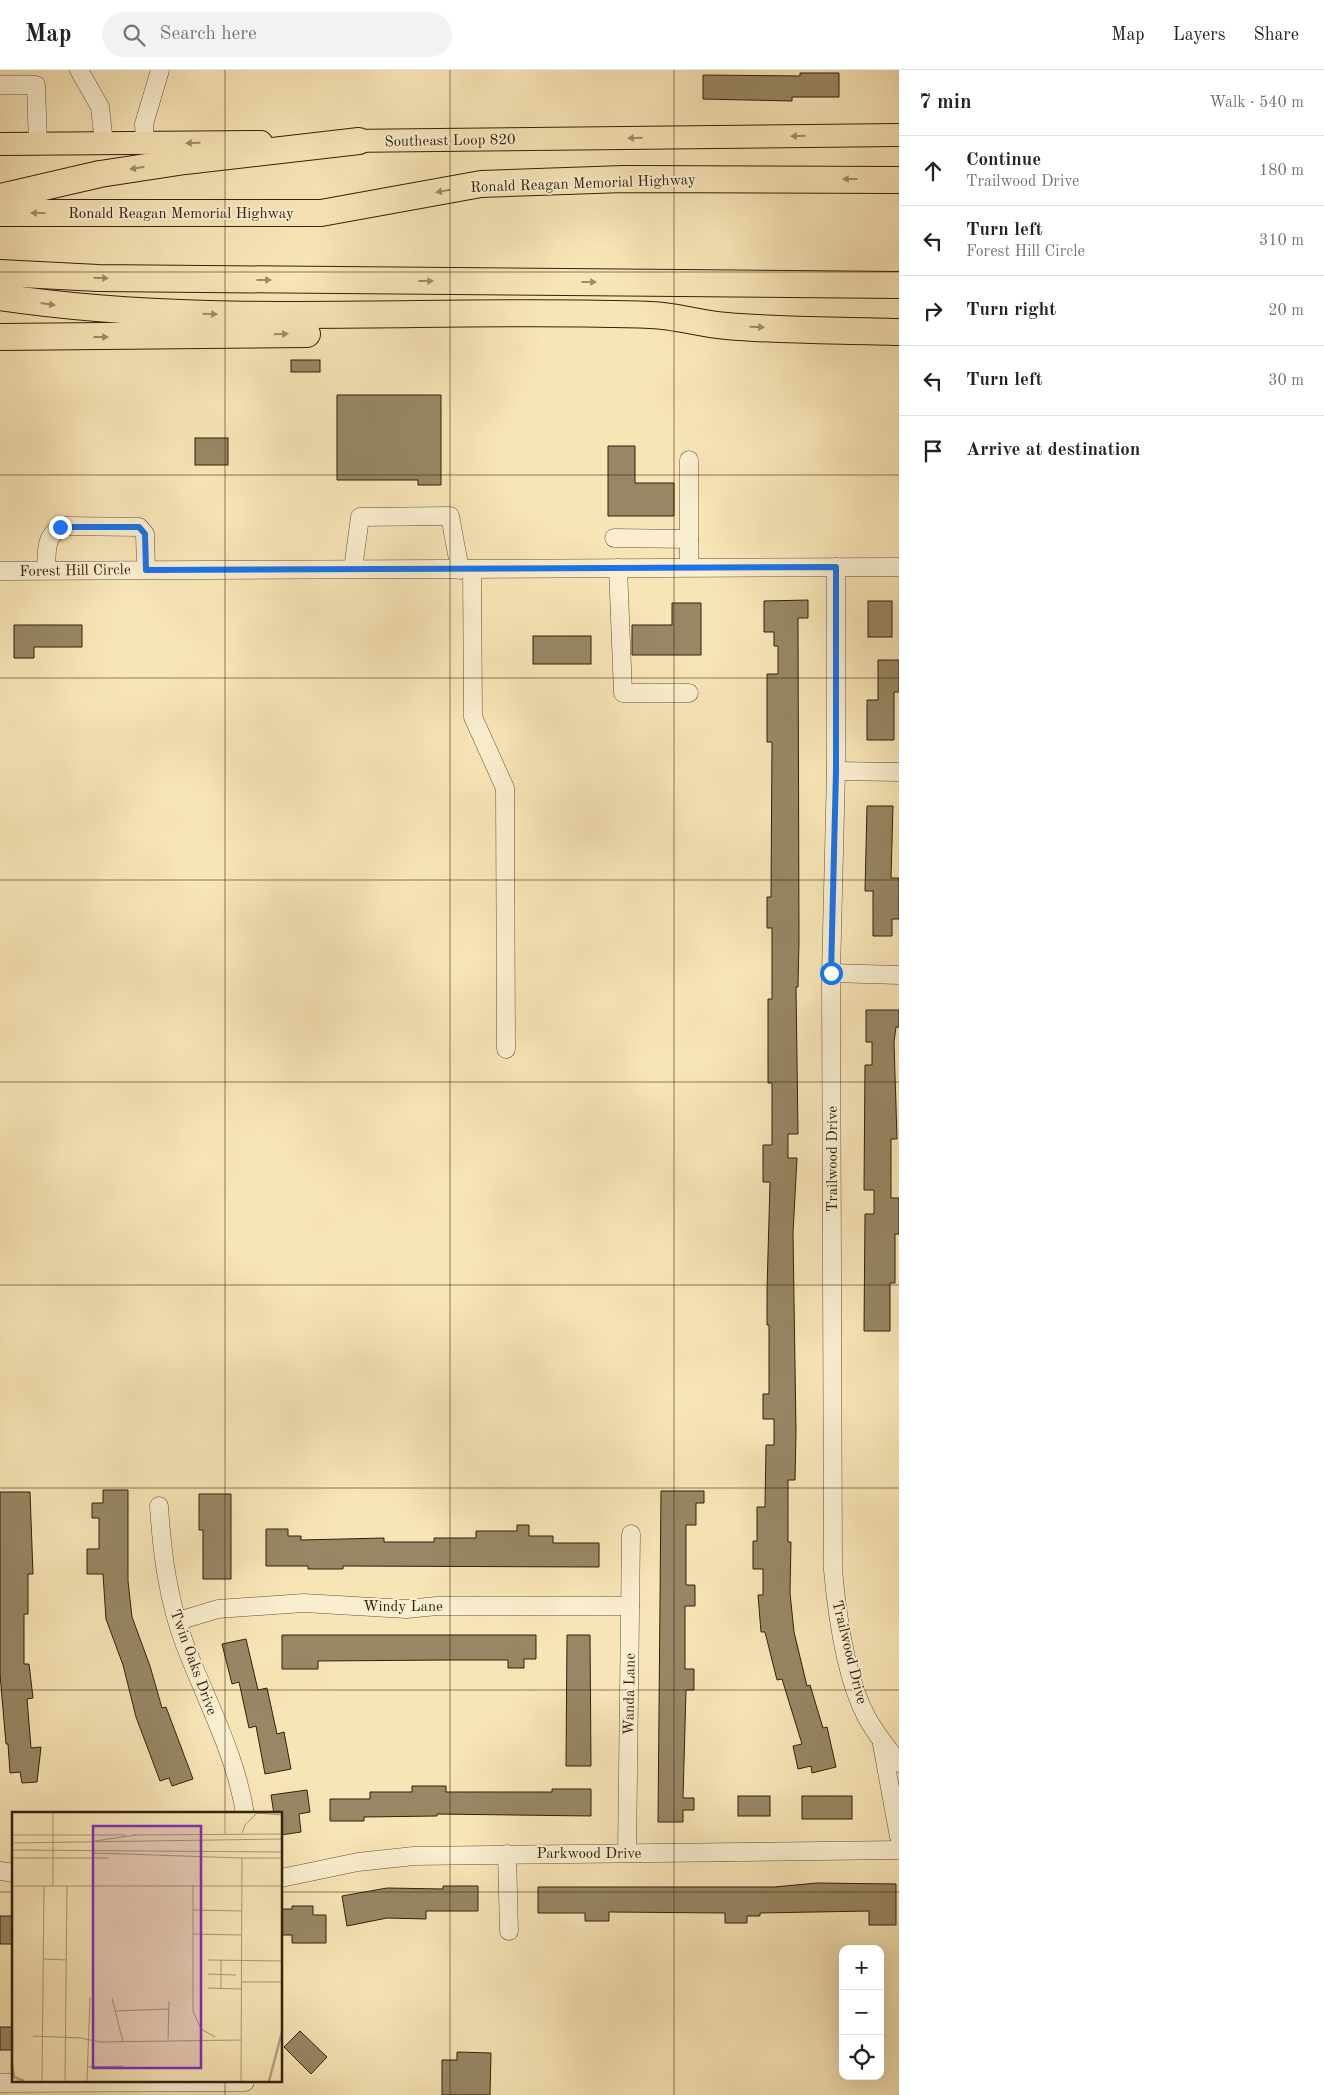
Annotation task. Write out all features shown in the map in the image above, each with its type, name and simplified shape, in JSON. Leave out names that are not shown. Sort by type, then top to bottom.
[{"type":"highway","points":[[0,197],[119,171],[185,160],[359,141]]},
{"type":"highway","name":"Ronald Reagan Memorial Highway","points":[[0,213],[321,213],[481,184],[624,179],[899,180]]},
{"type":"highway","points":[[0,273],[98,278],[899,285]]},
{"type":"highway","points":[[0,298],[59,306],[146,312],[275,316],[653,315],[726,326]]},
{"type":"highway","points":[[0,337],[134,337],[726,326],[899,332]]},
{"type":"main road","name":"Southeast Loop 820","points":[[0,144],[899,135]]},
{"type":"street","points":[[79,70],[100,107],[104,144]]},
{"type":"street","points":[[145,144],[144,124],[160,70]]},
{"type":"street","points":[[0,85],[36,85],[38,144]]},
{"type":"street","points":[[689,460],[689,568]]},
{"type":"street","points":[[354,569],[360,517],[450,516],[466,570],[474,717],[505,788],[506,1049]]},
{"type":"street","points":[[46,570],[48,539],[56,530],[66,526],[139,527],[145,534],[146,570]]},
{"type":"street","points":[[614,538],[689,539]]},
{"type":"street","name":"Trailwood Drive","points":[[836,567],[836,771],[831,973],[833,1570],[838,1616],[856,1689],[866,1715],[882,1742],[899,1763]]},
{"type":"street","name":"Forest Hill Circle","points":[[0,571],[899,567]]},
{"type":"street","points":[[618,568],[623,693],[689,693]]},
{"type":"street","points":[[836,771],[899,772]]},
{"type":"street","points":[[831,973],[899,975]]},
{"type":"street","name":"Twin Oaks Drive","points":[[159,1506],[167,1582],[184,1642],[226,1745],[244,1812]]},
{"type":"street","name":"Wanda Lane","points":[[627,1853],[631,1534]]},
{"type":"street","name":"Windy Lane","points":[[178,1621],[218,1609],[304,1603],[406,1609],[437,1606],[630,1606]]},
{"type":"street","name":"Trailwood Drive","points":[[882,1742],[899,1836]]},
{"type":"street","name":"Parkwood Drive","points":[[282,1878],[358,1862],[414,1856],[899,1850]]},
{"type":"street","points":[[507,1854],[509,1931]]},
{"type":"street","points":[[0,2083],[245,2082]]},
{"type":"building","points":[[800,73],[839,73],[839,97],[792,97],[792,101],[703,99],[703,75],[800,76]]},
{"type":"building","points":[[291,360],[320,360],[320,372],[291,372]]},
{"type":"building","points":[[337,395],[441,395],[441,485],[418,485],[418,480],[337,480]]},
{"type":"building","points":[[195,438],[228,438],[228,465],[195,465]]},
{"type":"building","points":[[608,446],[635,446],[635,483],[674,483],[674,516],[608,516]]},
{"type":"building","points":[[808,600],[808,618],[798,618],[799,941],[798,987],[796,987],[798,1134],[788,1134],[788,1158],[797,1158],[793,1233],[796,1431],[795,1480],[788,1480],[788,1542],[791,1542],[790,1593],[794,1632],[807,1686],[810,1685],[823,1728],[827,1727],[836,1767],[812,1773],[811,1766],[798,1769],[793,1746],[802,1744],[782,1679],[777,1680],[765,1632],[761,1632],[758,1595],[763,1595],[763,1569],[753,1569],[753,1541],[757,1541],[757,1507],[765,1507],[766,1445],[774,1445],[774,1419],[763,1419],[763,1394],[769,1394],[767,1290],[770,1182],[763,1182],[763,1145],[772,1145],[772,1083],[768,1083],[768,999],[772,999],[772,928],[767,928],[767,897],[771,897],[772,742],[767,742],[767,674],[778,674],[778,646],[774,646],[774,632],[764,632],[764,601]]},
{"type":"building","points":[[868,601],[892,601],[892,637],[868,637]]},
{"type":"building","points":[[672,603],[701,603],[701,655],[632,655],[632,625],[672,625]]},
{"type":"building","points":[[14,625],[82,625],[82,647],[34,647],[34,658],[14,658]]},
{"type":"building","points":[[533,636],[591,636],[591,664],[533,664]]},
{"type":"building","points":[[878,660],[899,660],[899,692],[894,692],[894,740],[867,740],[867,700],[878,700]]},
{"type":"building","points":[[867,806],[893,806],[891,878],[899,878],[899,919],[892,919],[892,936],[873,936],[873,891],[865,891]]},
{"type":"building","points":[[866,1010],[899,1010],[899,1027],[896,1027],[894,1042],[897,1139],[891,1139],[891,1198],[899,1198],[899,1234],[895,1234],[895,1283],[890,1283],[890,1331],[864,1331],[865,1214],[874,1214],[874,1190],[864,1190],[865,1065],[872,1065],[872,1042],[866,1042]]},
{"type":"building","points":[[103,1490],[128,1490],[128,1581],[132,1617],[150,1666],[162,1708],[166,1707],[193,1779],[172,1786],[169,1778],[160,1781],[136,1717],[123,1665],[106,1619],[103,1574],[87,1574],[87,1549],[99,1549],[99,1518],[92,1518],[92,1503],[103,1503]]},
{"type":"building","points":[[661,1491],[704,1491],[704,1503],[696,1503],[696,1525],[686,1525],[686,1585],[695,1585],[695,1606],[685,1606],[685,1669],[694,1669],[694,1690],[686,1690],[683,1798],[694,1798],[694,1810],[683,1810],[683,1822],[658,1822]]},
{"type":"building","points":[[0,1492],[30,1492],[33,1574],[28,1574],[28,1614],[24,1614],[24,1664],[29,1664],[33,1698],[27,1699],[31,1748],[41,1747],[37,1782],[22,1783],[20,1772],[10,1773],[8,1744],[6,1744],[0,1674]]},
{"type":"building","points":[[199,1494],[231,1494],[231,1579],[203,1579],[203,1530],[199,1530]]},
{"type":"building","points":[[517,1525],[529,1525],[529,1536],[553,1536],[553,1543],[599,1543],[599,1567],[343,1566],[343,1569],[308,1569],[308,1566],[266,1566],[266,1529],[288,1529],[288,1536],[301,1536],[301,1540],[384,1538],[384,1542],[434,1542],[434,1538],[476,1538],[476,1531],[517,1531]]},
{"type":"building","points":[[282,1635],[536,1635],[536,1659],[524,1659],[524,1668],[508,1668],[508,1660],[448,1660],[318,1661],[318,1669],[282,1669]]},
{"type":"building","points":[[567,1635],[590,1635],[591,1766],[566,1766]]},
{"type":"building","points":[[246,1639],[258,1690],[267,1688],[277,1734],[284,1732],[291,1769],[265,1774],[256,1726],[249,1728],[239,1682],[232,1684],[222,1644]]},
{"type":"building","points":[[412,1786],[446,1786],[446,1792],[552,1792],[552,1789],[591,1789],[591,1816],[437,1814],[437,1816],[364,1817],[364,1821],[330,1821],[330,1799],[370,1799],[370,1792],[412,1792]]},
{"type":"building","points":[[307,1790],[310,1812],[299,1814],[301,1832],[282,1835],[282,1812],[274,1812],[271,1795]]},
{"type":"building","points":[[738,1796],[770,1796],[770,1816],[738,1816]]},
{"type":"building","points":[[802,1796],[852,1796],[852,1819],[802,1819]]},
{"type":"building","points":[[817,1883],[896,1884],[896,1925],[869,1925],[869,1911],[760,1913],[760,1916],[747,1916],[747,1923],[725,1923],[725,1913],[609,1912],[609,1921],[585,1921],[585,1913],[538,1913],[538,1887],[774,1887]]},
{"type":"building","points":[[443,1886],[478,1886],[478,1911],[426,1911],[426,1919],[387,1918],[347,1926],[342,1896],[387,1888],[443,1889]]},
{"type":"building","points":[[292,1906],[313,1906],[313,1915],[326,1915],[326,1943],[292,1943],[292,1935],[282,1935],[282,1909],[292,1909]]},
{"type":"building","points":[[0,1916],[12,1916],[12,1944],[0,1944]]},
{"type":"building","points":[[0,2027],[12,2027],[12,2050],[0,2050]]},
{"type":"building","points":[[300,2031],[327,2057],[311,2074],[284,2047]]},
{"type":"building","points":[[457,2052],[491,2053],[490,2095],[442,2095],[442,2060],[457,2060]]},
{"type":"route","points":[[60,527],[139,527],[145,534],[146,570],[252,568],[472,570],[836,567],[836,771],[831,973]]}]
